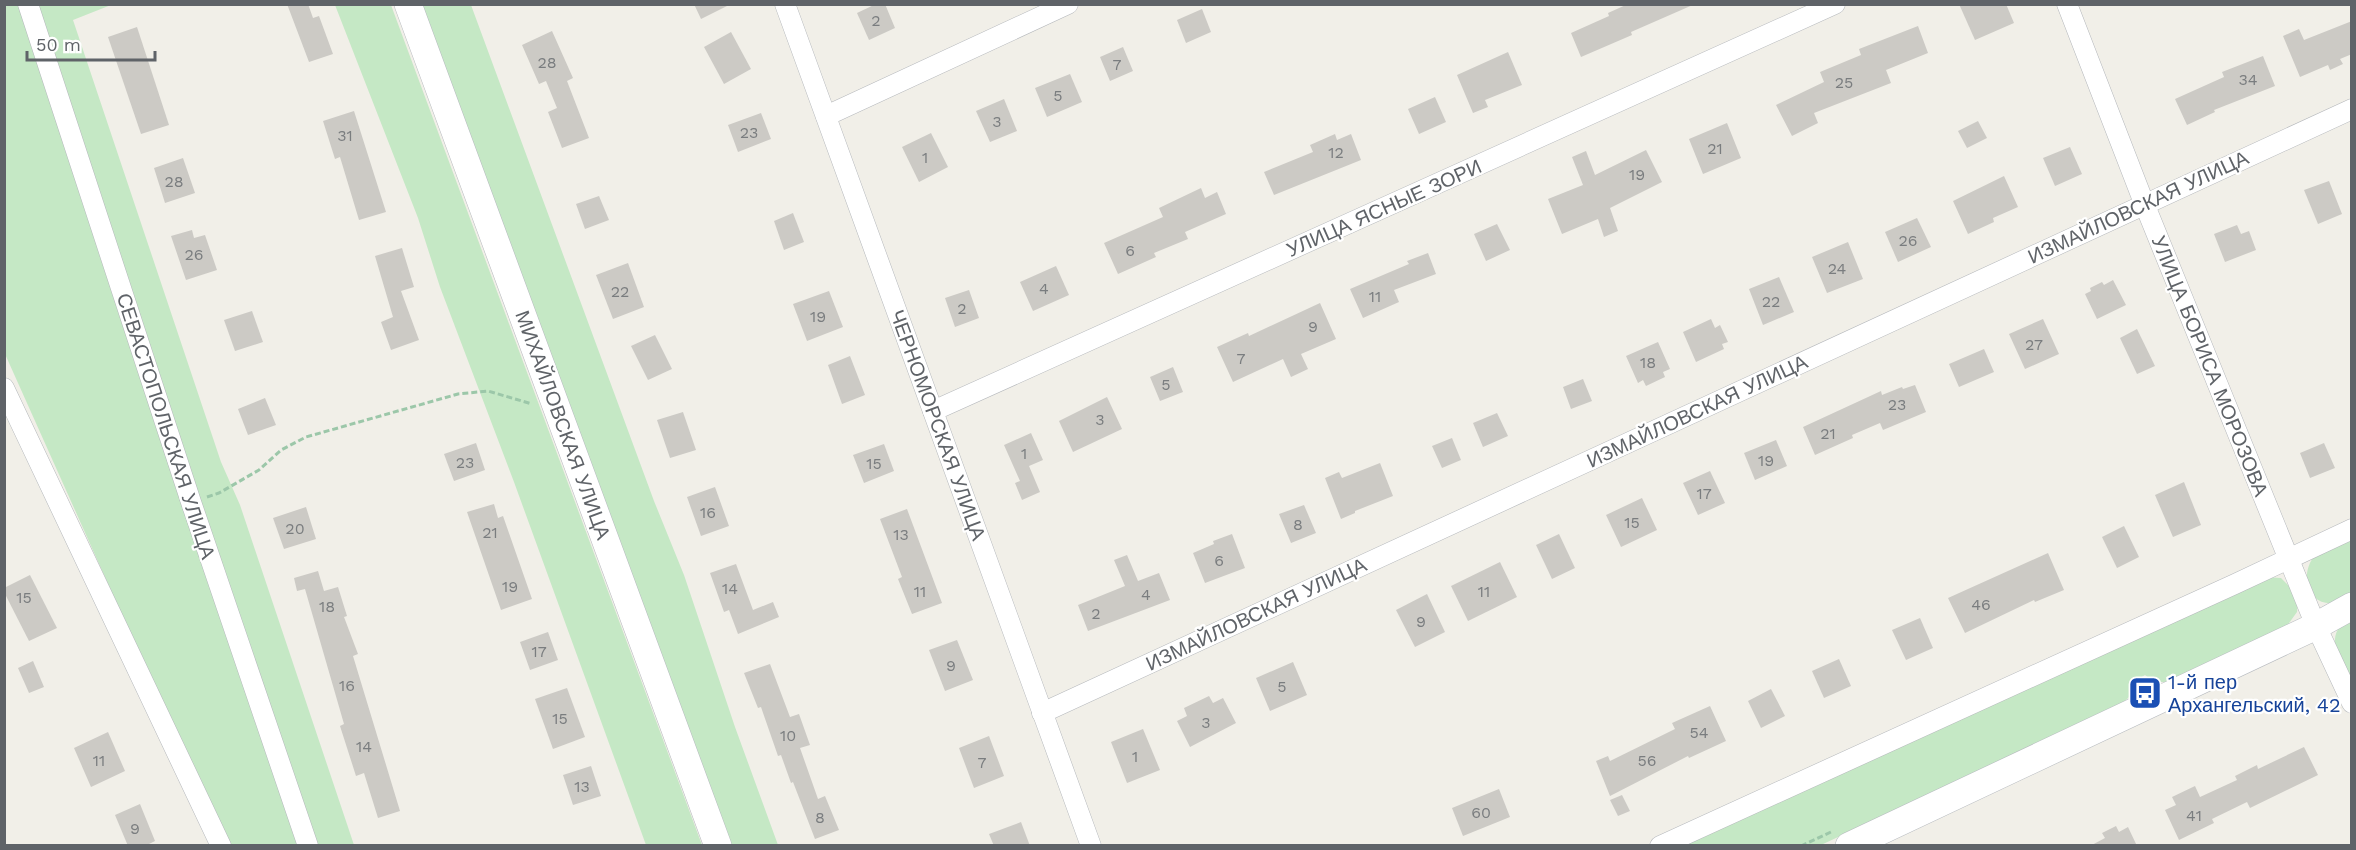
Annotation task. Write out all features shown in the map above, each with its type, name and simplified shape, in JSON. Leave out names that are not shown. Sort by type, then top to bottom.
[{"type":"street","name":"СЕВАСТОПОЛЬСКАЯ УЛИЦА","points":[[28,4],[191,502],[308,846]]},
{"type":"street","name":"МИХАЙЛОВСКАЯ УЛИЦА","points":[[408,4],[718,846]]},
{"type":"street","name":"ЧЕРНОМОРСКАЯ УЛИЦА","points":[[785,4],[1091,846]]},
{"type":"street","points":[[826,116],[1068,4]]},
{"type":"street","name":"УЛИЦА ЯСНЫЕ ЗОРИ","points":[[933,411],[1835,4]]},
{"type":"street","name":"УЛИЦА БОРИСА МОРОЗОВА","points":[[2067,4],[2144,203],[2288,559],[2352,703]]},
{"type":"street","name":"ИЗМАЙЛОВСКАЯ УЛИЦА","points":[[1042,713],[2352,109]]},
{"type":"street","points":[[4,388],[221,846]]},
{"type":"street","points":[[1660,846],[2352,529]]},
{"type":"street","points":[[1849,846],[2316,626],[2352,606]]},
{"type":"path","points":[[191,502],[219,492],[259,470],[281,450],[306,437],[458,394],[488,392],[525,401],[560,418]]},
{"type":"green space","points":[[4,5],[111,5],[73,20],[221,462],[240,505],[354,845],[225,845],[5,354]]},
{"type":"green space","points":[[335,5],[391,5],[702,845],[646,845],[514,482],[440,287],[418,218]]},
{"type":"green space","points":[[417,5],[471,5],[654,501],[684,575],[735,727],[778,845],[726,845]]},
{"type":"green space","points":[[2351,534],[2351,596],[2336,603],[2316,599],[2311,593],[2307,576],[2312,559],[2321,549]]},
{"type":"green space","points":[[2264,577],[2281,578],[2298,598],[2297,612],[2284,630],[2178,682],[2154,682],[2145,675],[2129,685],[2131,695],[2121,705],[1821,845],[1674,846]]},
{"type":"green space","points":[[2351,615],[2351,688],[2338,659],[2335,636],[2342,623]]},
{"type":"building","points":[[287,4],[308,4],[313,18],[319,16],[333,54],[309,62]]},
{"type":"building","points":[[694,4],[731,4],[701,19]]},
{"type":"building","points":[[876,4],[885,4],[895,28],[869,40],[857,13]]},
{"type":"building","points":[[1628,4],[1695,4],[1581,57],[1571,33],[1609,16],[1608,13]]},
{"type":"building","points":[[1959,4],[2006,4],[2014,23],[1975,40]]},
{"type":"building","points":[[1202,9],[1211,32],[1186,43],[1177,20]]},
{"type":"building","points":[[2352,21],[2352,54],[2340,59],[2343,64],[2330,70],[2328,65],[2300,77],[2283,36],[2299,29],[2304,40]]},
{"type":"building","points":[[1918,26],[1928,53],[1886,70],[1891,83],[1814,113],[1818,123],[1792,136],[1776,105],[1824,82],[1820,72],[1861,55],[1859,49]]},
{"type":"building","points":[[137,27],[169,125],[141,134],[108,37]]},
{"type":"building","points":[[552,31],[573,78],[567,81],[589,138],[562,148],[548,112],[557,108],[546,81],[539,84],[522,45]]},
{"type":"building","points":[[731,32],[751,69],[724,84],[704,47]]},
{"type":"building","points":[[1123,47],[1133,71],[1110,81],[1100,57]]},
{"type":"building","points":[[1508,52],[1522,85],[1485,100],[1488,107],[1473,113],[1457,75]]},
{"type":"building","points":[[2263,56],[2275,86],[2214,110],[2215,112],[2187,125],[2175,99],[2224,77],[2222,72]]},
{"type":"building","points":[[1070,74],[1082,102],[1047,117],[1035,88]]},
{"type":"building","points":[[1435,97],[1446,122],[1419,134],[1408,109]]},
{"type":"building","points":[[1004,99],[1017,131],[990,142],[976,111]]},
{"type":"building","points":[[354,111],[386,212],[359,220],[340,157],[335,159],[323,121]]},
{"type":"building","points":[[761,113],[771,139],[738,152],[728,125]]},
{"type":"building","points":[[1978,121],[1987,138],[1967,148],[1958,131]]},
{"type":"building","points":[[1727,123],[1741,158],[1703,174],[1689,139]]},
{"type":"building","points":[[931,133],[948,167],[919,182],[902,147]]},
{"type":"building","points":[[1335,134],[1337,140],[1351,134],[1361,160],[1274,195],[1264,172],[1313,152],[1310,145]]},
{"type":"building","points":[[2070,147],[2082,174],[2055,186],[2043,158]]},
{"type":"building","points":[[1646,150],[1662,182],[1610,208],[1618,231],[1604,237],[1598,219],[1562,234],[1548,199],[1583,185],[1572,157],[1586,151],[1595,175]]},
{"type":"building","points":[[183,158],[195,193],[165,203],[154,168]]},
{"type":"building","points":[[2004,176],[2018,207],[1993,218],[1994,222],[1968,234],[1953,201]]},
{"type":"building","points":[[2329,181],[2342,214],[2318,224],[2304,190]]},
{"type":"building","points":[[1201,188],[1205,198],[1217,192],[1226,214],[1185,232],[1188,239],[1154,253],[1156,257],[1118,274],[1104,243],[1163,217],[1159,208]]},
{"type":"building","points":[[599,196],[609,220],[585,229],[576,204]]},
{"type":"building","points":[[793,213],[804,242],[784,250],[774,221]]},
{"type":"building","points":[[1917,218],[1931,247],[1898,262],[1885,232]]},
{"type":"building","points":[[1497,224],[1510,250],[1486,261],[1474,234]]},
{"type":"building","points":[[2237,225],[2241,234],[2249,231],[2256,250],[2225,262],[2214,234]]},
{"type":"building","points":[[192,230],[194,238],[205,235],[217,270],[186,280],[171,236]]},
{"type":"building","points":[[1848,242],[1863,279],[1827,293],[1812,257]]},
{"type":"building","points":[[402,248],[414,287],[401,291],[419,340],[391,350],[381,322],[393,317],[375,256]]},
{"type":"building","points":[[1428,253],[1436,274],[1394,290],[1399,302],[1363,318],[1350,289],[1409,264],[1407,261]]},
{"type":"building","points":[[628,263],[644,307],[613,319],[596,275]]},
{"type":"building","points":[[1056,266],[1069,295],[1033,311],[1020,282]]},
{"type":"building","points":[[1779,277],[1794,312],[1763,325],[1749,289]]},
{"type":"building","points":[[2113,280],[2126,305],[2097,319],[2085,294],[2091,291],[2090,288],[2102,282],[2104,285]]},
{"type":"building","points":[[969,290],[979,318],[955,327],[945,298]]},
{"type":"building","points":[[829,291],[843,327],[807,341],[793,304]]},
{"type":"building","points":[[1320,303],[1336,339],[1301,354],[1308,369],[1291,377],[1283,359],[1233,382],[1217,347],[1248,333],[1249,336]]},
{"type":"building","points":[[252,311],[263,342],[235,351],[224,320]]},
{"type":"building","points":[[1711,319],[1715,328],[1720,325],[1728,342],[1722,344],[1724,349],[1696,362],[1683,332]]},
{"type":"building","points":[[2043,319],[2059,354],[2025,369],[2009,334]]},
{"type":"building","points":[[2137,329],[2155,366],[2137,374],[2120,338]]},
{"type":"building","points":[[655,335],[672,369],[648,380],[631,346]]},
{"type":"building","points":[[1658,342],[1670,369],[1663,372],[1665,377],[1646,386],[1643,380],[1638,383],[1626,356]]},
{"type":"building","points":[[1984,349],[1994,372],[1959,387],[1949,364]]},
{"type":"building","points":[[850,356],[865,395],[842,404],[828,365]]},
{"type":"building","points":[[1173,367],[1183,392],[1160,401],[1150,377]]},
{"type":"building","points":[[1583,379],[1592,401],[1571,409],[1563,387]]},
{"type":"building","points":[[1915,385],[1926,412],[1883,430],[1880,423],[1815,455],[1803,427],[1881,391],[1882,395],[1902,387],[1903,389]]},
{"type":"building","points":[[1107,397],[1122,429],[1073,452],[1059,421]]},
{"type":"building","points":[[265,398],[276,425],[248,435],[238,409]]},
{"type":"building","points":[[683,412],[696,450],[670,458],[657,420]]},
{"type":"building","points":[[1497,413],[1508,436],[1483,447],[1473,423]]},
{"type":"building","points":[[1031,433],[1043,460],[1029,466],[1040,492],[1022,500],[1015,483],[1020,481],[1004,445]]},
{"type":"building","points":[[1452,438],[1461,460],[1442,468],[1432,446]]},
{"type":"building","points":[[1776,440],[1787,466],[1755,480],[1744,453]]},
{"type":"building","points":[[476,443],[485,470],[454,481],[444,454]]},
{"type":"building","points":[[2324,443],[2335,468],[2310,478],[2300,453]]},
{"type":"building","points":[[884,444],[894,471],[864,483],[853,455]]},
{"type":"building","points":[[1380,463],[1393,496],[1341,519],[1325,478],[1339,472],[1342,478]]},
{"type":"building","points":[[1710,471],[1725,503],[1698,515],[1683,483]]},
{"type":"building","points":[[2184,482],[2201,525],[2173,537],[2155,495]]},
{"type":"building","points":[[715,487],[729,526],[701,536],[687,497]]},
{"type":"building","points":[[1642,498],[1657,530],[1621,547],[1606,515]]},
{"type":"building","points":[[494,504],[498,518],[503,516],[532,599],[501,610],[467,512]]},
{"type":"building","points":[[1304,505],[1316,533],[1291,543],[1279,514]]},
{"type":"building","points":[[306,507],[316,539],[284,549],[273,518]]},
{"type":"building","points":[[907,509],[942,603],[912,614],[898,579],[902,577],[880,519]]},
{"type":"building","points":[[2124,526],[2139,557],[2117,568],[2102,537]]},
{"type":"building","points":[[1232,534],[1245,568],[1205,583],[1193,553],[1214,544],[1213,541]]},
{"type":"building","points":[[1559,534],[1575,568],[1552,579],[1536,545]]},
{"type":"building","points":[[2048,553],[2064,590],[2035,602],[2034,600],[1965,633],[1948,598]]},
{"type":"building","points":[[1127,555],[1138,581],[1159,573],[1170,600],[1088,631],[1078,605],[1125,586],[1114,560]]},
{"type":"building","points":[[1500,562],[1517,597],[1468,621],[1451,586]]},
{"type":"building","points":[[736,564],[753,610],[773,602],[779,617],[738,634],[729,610],[724,612],[710,573]]},
{"type":"building","points":[[318,571],[324,591],[338,587],[347,616],[344,617],[358,654],[353,656],[400,811],[378,818],[364,773],[356,776],[340,726],[344,724],[305,589],[297,591],[294,578]]},
{"type":"building","points":[[30,575],[57,628],[29,641],[4,588]]},
{"type":"building","points":[[1427,594],[1445,632],[1415,647],[1396,610]]},
{"type":"building","points":[[1920,618],[1933,648],[1906,660],[1892,630]]},
{"type":"building","points":[[548,632],[558,660],[530,670],[520,642]]},
{"type":"building","points":[[957,640],[973,680],[945,691],[929,650]]},
{"type":"building","points":[[1839,659],[1851,686],[1824,698],[1812,671]]},
{"type":"building","points":[[33,661],[44,687],[29,693],[18,668]]},
{"type":"building","points":[[1293,662],[1307,695],[1270,711],[1256,678]]},
{"type":"building","points":[[770,664],[790,717],[799,714],[810,745],[800,748],[818,799],[825,796],[839,830],[815,839],[781,755],[778,756],[761,707],[758,708],[744,673]]},
{"type":"building","points":[[567,688],[585,737],[553,749],[535,699]]},
{"type":"building","points":[[1771,689],[1785,716],[1761,728],[1748,701]]},
{"type":"building","points":[[1209,696],[1213,703],[1223,698],[1236,723],[1190,747],[1177,721],[1187,716],[1184,708]]},
{"type":"building","points":[[1710,706],[1726,741],[1689,758],[1688,756],[1610,796],[1596,761],[1608,756],[1610,761],[1675,729],[1672,723]]},
{"type":"building","points":[[1143,729],[1160,770],[1127,783],[1111,742]]},
{"type":"building","points":[[108,732],[125,771],[91,787],[74,748]]},
{"type":"building","points":[[989,736],[1004,776],[974,788],[959,748]]},
{"type":"building","points":[[2304,747],[2318,775],[2250,808],[2247,802],[2212,819],[2214,823],[2179,840],[2165,810],[2176,805],[2172,797],[2195,786],[2200,797],[2237,780],[2235,776],[2257,765],[2258,769]]},
{"type":"building","points":[[591,766],[601,796],[573,805],[563,775]]},
{"type":"building","points":[[1499,789],[1510,817],[1463,836],[1452,808]]},
{"type":"building","points":[[1622,795],[1630,811],[1618,816],[1610,800]]},
{"type":"building","points":[[140,804],[155,841],[145,846],[128,846],[115,815]]},
{"type":"building","points":[[1021,822],[1030,846],[994,846],[989,834]]},
{"type":"building","points":[[2116,826],[2119,832],[2128,827],[2137,846],[2090,846],[2105,838],[2102,833]]},
{"type":"place","name":"1-й пер Архангельский, 42","points":[[2145,693]]}]
